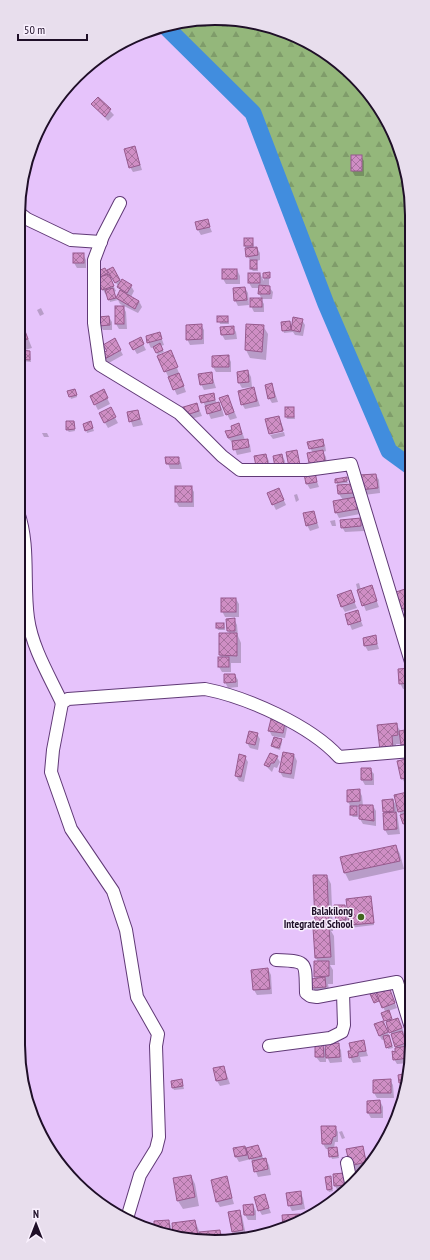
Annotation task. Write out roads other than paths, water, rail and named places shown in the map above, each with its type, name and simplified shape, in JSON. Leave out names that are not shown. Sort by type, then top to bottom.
[{"type":"street","points":[[120,203],[94,260],[94,323],[100,365],[179,413],[222,456],[240,470],[307,470],[351,464],[355,472],[392,602],[405,639]]},
{"type":"street","points":[[25,217],[71,240],[101,242]]},
{"type":"street","points":[[25,567],[30,631],[62,703],[53,750],[51,772],[71,829],[113,891],[126,930],[137,996],[158,1034],[156,1046],[160,1109],[159,1137],[156,1149],[140,1175],[128,1214]]},
{"type":"street","points":[[62,703],[68,699],[204,689],[223,693],[297,724],[333,750],[339,757],[405,752]]},
{"type":"street","points":[[276,960],[297,960],[302,963],[305,967],[306,993],[310,996],[316,997],[343,993],[397,982],[405,1008]]},
{"type":"street","points":[[270,1046],[330,1038],[342,1032],[344,1025],[343,993]]},
{"type":"street","points":[[347,1164],[350,1178]]},
{"type":"waterway","points":[[169,30],[253,113],[326,304],[389,451],[405,463]]},
{"type":"place","name":"Balakilong Integrated School","points":[[361,917]]}]
